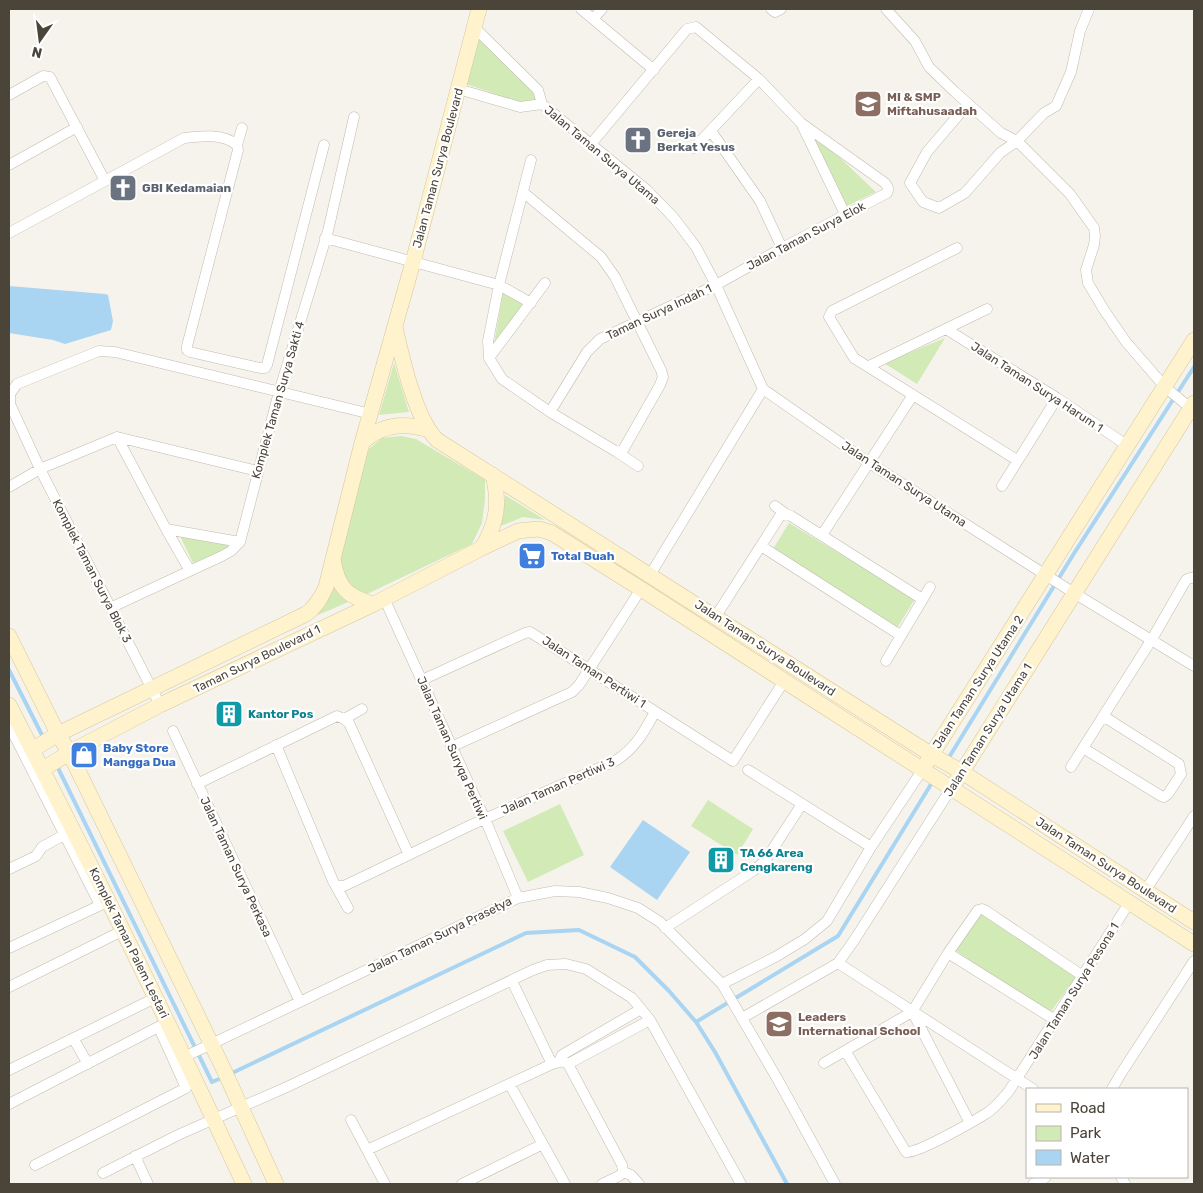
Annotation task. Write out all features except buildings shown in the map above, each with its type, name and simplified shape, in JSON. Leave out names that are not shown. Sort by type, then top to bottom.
[{"type":"street","name":"Jalan Taman Surya Boulevard","points":[[362,443],[413,262],[478,9]]},
{"type":"street","points":[[581,9],[654,70]]},
{"type":"street","points":[[593,19],[602,9]]},
{"type":"street","points":[[771,9],[775,12],[781,9]]},
{"type":"street","points":[[886,9],[915,41],[929,67],[967,105],[1001,133],[1017,141],[1070,194],[1094,228],[1094,245],[1086,270],[1088,283],[1126,342],[1168,390],[1191,406]]},
{"type":"street","points":[[967,105],[927,152],[910,183],[923,202],[938,208],[965,193],[1000,153],[1017,141],[1044,113],[1056,106],[1071,72],[1080,31],[1089,9]]},
{"type":"street","name":"Jalan Taman Surya Utama","points":[[474,27],[538,90],[542,104],[647,190],[674,218],[696,246],[716,285],[763,389],[868,462],[1194,666]]},
{"type":"street","points":[[591,144],[687,30],[696,27],[759,79],[801,122],[845,214]]},
{"type":"street","points":[[9,95],[43,76],[48,76],[52,79],[105,181]]},
{"type":"street","points":[[694,148],[759,79]]},
{"type":"street","name":"Jalan Taman Surya Utama","points":[[458,89],[520,107],[542,104]]},
{"type":"street","name":"Komplek Taman Surya Sakti 4","points":[[240,542],[279,392],[325,238],[354,117]]},
{"type":"street","name":"Jalan Taman Surya Elok","points":[[716,285],[887,193],[888,187],[801,122]]},
{"type":"street","points":[[9,165],[77,127]]},
{"type":"street","points":[[242,128],[187,350],[260,368],[265,368],[267,365],[324,145]]},
{"type":"street","points":[[711,131],[760,201],[782,248]]},
{"type":"street","points":[[9,233],[184,138],[206,135],[237,144]]},
{"type":"street","points":[[531,160],[488,341],[489,358],[502,379],[550,412],[638,466]]},
{"type":"street","points":[[523,192],[601,257],[615,277],[661,370],[663,376],[660,384],[623,450],[617,452]]},
{"type":"street","points":[[325,238],[500,285],[531,303]]},
{"type":"street","points":[[956,248],[829,314],[829,317],[854,358],[1017,460]]},
{"type":"street","points":[[489,358],[545,283]]},
{"type":"street","name":"Taman Surya Indah 1","points":[[550,412],[592,346],[600,339],[716,285]]},
{"type":"street","points":[[869,366],[987,309]]},
{"type":"street","name":"Jalan Taman Surya Boulevard","points":[[395,327],[407,376],[429,430],[443,444],[958,770],[1194,922]]},
{"type":"street","name":"Jalan Taman Surya Harum 1","points":[[946,329],[1128,446]]},
{"type":"street","name":"Jalan Taman Surya Utama 2","points":[[725,988],[817,931],[827,921],[872,847],[936,757],[1050,577],[1128,446],[1168,390],[1194,340]]},
{"type":"street","name":"Komplek Taman Surya Blok 3","points":[[160,705],[150,689],[40,469],[10,404],[10,394],[17,384],[99,351],[115,352],[279,392]]},
{"type":"street","points":[[650,575],[763,389]]},
{"type":"street","points":[[279,392],[371,414]]},
{"type":"street","points":[[822,535],[913,395]]},
{"type":"street","points":[[1002,486],[1056,398]]},
{"type":"street","name":"Jalan Taman Surya Utama 1","points":[[742,1018],[838,963],[958,770],[1191,406]]},
{"type":"street","points":[[362,443],[378,430],[392,426],[407,425],[429,430]]},
{"type":"street","points":[[117,437],[190,571]]},
{"type":"street","points":[[9,487],[40,469],[117,437],[257,471]]},
{"type":"street","name":"Taman Surya Boulevard 1","points":[[34,748],[55,735],[306,614],[321,598],[362,443]]},
{"type":"street","points":[[482,548],[492,530],[496,516],[497,502],[493,475]]},
{"type":"street","points":[[775,506],[922,600]]},
{"type":"street","points":[[716,616],[780,516],[789,515]]},
{"type":"street","points":[[166,529],[240,542]]},
{"type":"street","name":"Jalan Taman Surya Boulevard","points":[[482,548],[518,532],[540,529],[552,533],[949,785],[1128,903],[1194,944]]},
{"type":"street","points":[[110,608],[231,551],[240,542]]},
{"type":"street","points":[[761,546],[900,635]]},
{"type":"street","name":"Taman Surya Boulevard 1","points":[[42,770],[66,755],[160,705],[379,601],[482,548]]},
{"type":"street","points":[[333,558],[337,577],[344,589],[355,598],[379,601]]},
{"type":"street","points":[[1071,767],[1152,639],[1186,580],[1194,578]]},
{"type":"street","points":[[886,662],[900,635],[930,587]]},
{"type":"street","points":[[451,747],[572,692],[641,589]]},
{"type":"street","name":"Jalan Taman Suryqa Pertiwi","points":[[379,601],[422,680],[518,898]]},
{"type":"street","name":"Jalan Taman Pertiwi 1","points":[[422,680],[530,632],[733,761],[784,681]]},
{"type":"street","points":[[9,636],[55,735],[208,1047],[228,1077],[240,1108],[276,1184]]},
{"type":"street","name":"Komplek Taman Palem Lestari","points":[[9,705],[34,748],[42,770],[105,903],[124,930],[155,998],[163,1025],[188,1056],[244,1184]]},
{"type":"street","points":[[344,719],[362,709]]},
{"type":"street","name":"Jalan Taman Pertiwi 3","points":[[337,886],[344,886],[471,825],[615,761],[627,754],[637,743],[655,712]]},
{"type":"street","points":[[198,784],[334,716],[344,719],[349,723],[409,855]]},
{"type":"street","points":[[1083,748],[1164,797],[1181,774],[1180,764],[1103,716]]},
{"type":"street","points":[[9,725],[42,770],[64,835],[105,903],[9,948]]},
{"type":"street","name":"Jalan Taman Surya Perkasa","points":[[173,731],[300,1002]]},
{"type":"street","points":[[276,745],[333,881],[348,908]]},
{"type":"street","points":[[748,770],[872,847]]},
{"type":"street","points":[[666,928],[753,871],[765,861],[802,804]]},
{"type":"street","points":[[1145,891],[1194,816]]},
{"type":"street","points":[[10,867],[36,856],[42,847],[64,835]]},
{"type":"street","name":"Jalan Taman Surya Prasetya","points":[[188,1056],[518,898],[555,892],[579,892],[608,898],[638,908],[666,928],[725,988],[835,1184]]},
{"type":"street","name":"Jalan Taman Surya Pesona 1","points":[[846,1052],[901,1155],[916,1151],[970,1123],[997,1105],[1018,1079],[1128,903]]},
{"type":"street","points":[[824,1063],[846,1052],[912,1012],[948,953],[982,907],[1083,976]]},
{"type":"street","points":[[9,987],[124,930]]},
{"type":"street","points":[[948,953],[1055,1020]]},
{"type":"street","points":[[1113,1088],[1194,961]]},
{"type":"street","points":[[838,963],[1032,1088]]},
{"type":"street","points":[[103,1173],[135,1156],[533,970],[547,965],[566,964],[586,969],[632,998],[650,1020],[741,1184]]},
{"type":"street","points":[[512,981],[622,1165],[623,1172]]},
{"type":"street","points":[[9,1070],[155,998]]},
{"type":"street","points":[[560,1063],[562,1054],[641,1009]]},
{"type":"street","points":[[912,1012],[970,1123]]},
{"type":"street","points":[[367,1150],[560,1063],[650,1020]]},
{"type":"street","points":[[9,1104],[163,1025],[186,1088],[35,1165]]},
{"type":"street","points":[[73,1038],[88,1064]]},
{"type":"street","points":[[510,1085],[564,1184]]},
{"type":"street","points":[[351,1120],[385,1184]]},
{"type":"street","points":[[462,1184],[543,1144]]},
{"type":"street","points":[[135,1156],[148,1184]]},
{"type":"street","points":[[623,1172],[631,1174],[639,1184]]},
{"type":"street","points":[[602,1184],[623,1172]]},
{"type":"green space","points":[[476,30],[559,115],[463,83]]},
{"type":"green space","points":[[782,103],[876,192],[845,207]]},
{"type":"green space","points":[[504,287],[526,303],[494,344]]},
{"type":"green space","points":[[945,338],[917,384],[884,363]]},
{"type":"green space","points":[[394,363],[409,412],[379,415]]},
{"type":"green space","points":[[401,436],[416,439],[485,480],[482,523],[472,544],[318,615],[369,449],[382,438]]},
{"type":"green space","points":[[505,495],[545,520],[523,517],[498,527],[504,509]]},
{"type":"green space","points":[[789,523],[915,599],[897,628],[773,549]]},
{"type":"green space","points":[[179,534],[231,544],[224,550],[193,563]]},
{"type":"green space","points":[[708,800],[753,829],[737,855],[691,826]]},
{"type":"green space","points":[[560,804],[584,855],[528,882],[503,831]]},
{"type":"green space","points":[[980,913],[1076,977],[1049,1014],[955,950]]},
{"type":"water","points":[[9,286],[108,295],[113,321],[111,330],[65,344],[53,340],[9,333]]},
{"type":"water","points":[[643,820],[690,852],[657,900],[610,867]]},
{"type":"waterway","points":[[948,759],[1073,555],[1194,367]]},
{"type":"waterway","points":[[9,670],[44,739]]},
{"type":"waterway","points":[[57,766],[212,1082],[224,1077]]},
{"type":"waterway","points":[[696,1022],[838,936],[933,781]]},
{"type":"waterway","points":[[230,1074],[526,933],[579,930],[635,957],[669,991],[696,1022],[715,1052],[787,1184]]},
{"type":"place","name":"MI & SMP Miftahusaadah","points":[[868,104]]},
{"type":"place","name":"Gereja Berkat Yesus","points":[[638,140]]},
{"type":"place","name":"GBI Kedamaian","points":[[123,188]]},
{"type":"place","name":"Total Buah","points":[[532,556]]},
{"type":"place","name":"Kantor Pos","points":[[229,714]]},
{"type":"place","name":"Baby Store Mangga Dua","points":[[84,755]]},
{"type":"place","name":"TA 66 Area Cengkareng","points":[[721,860]]},
{"type":"place","name":"Leaders International School","points":[[779,1024]]}]
